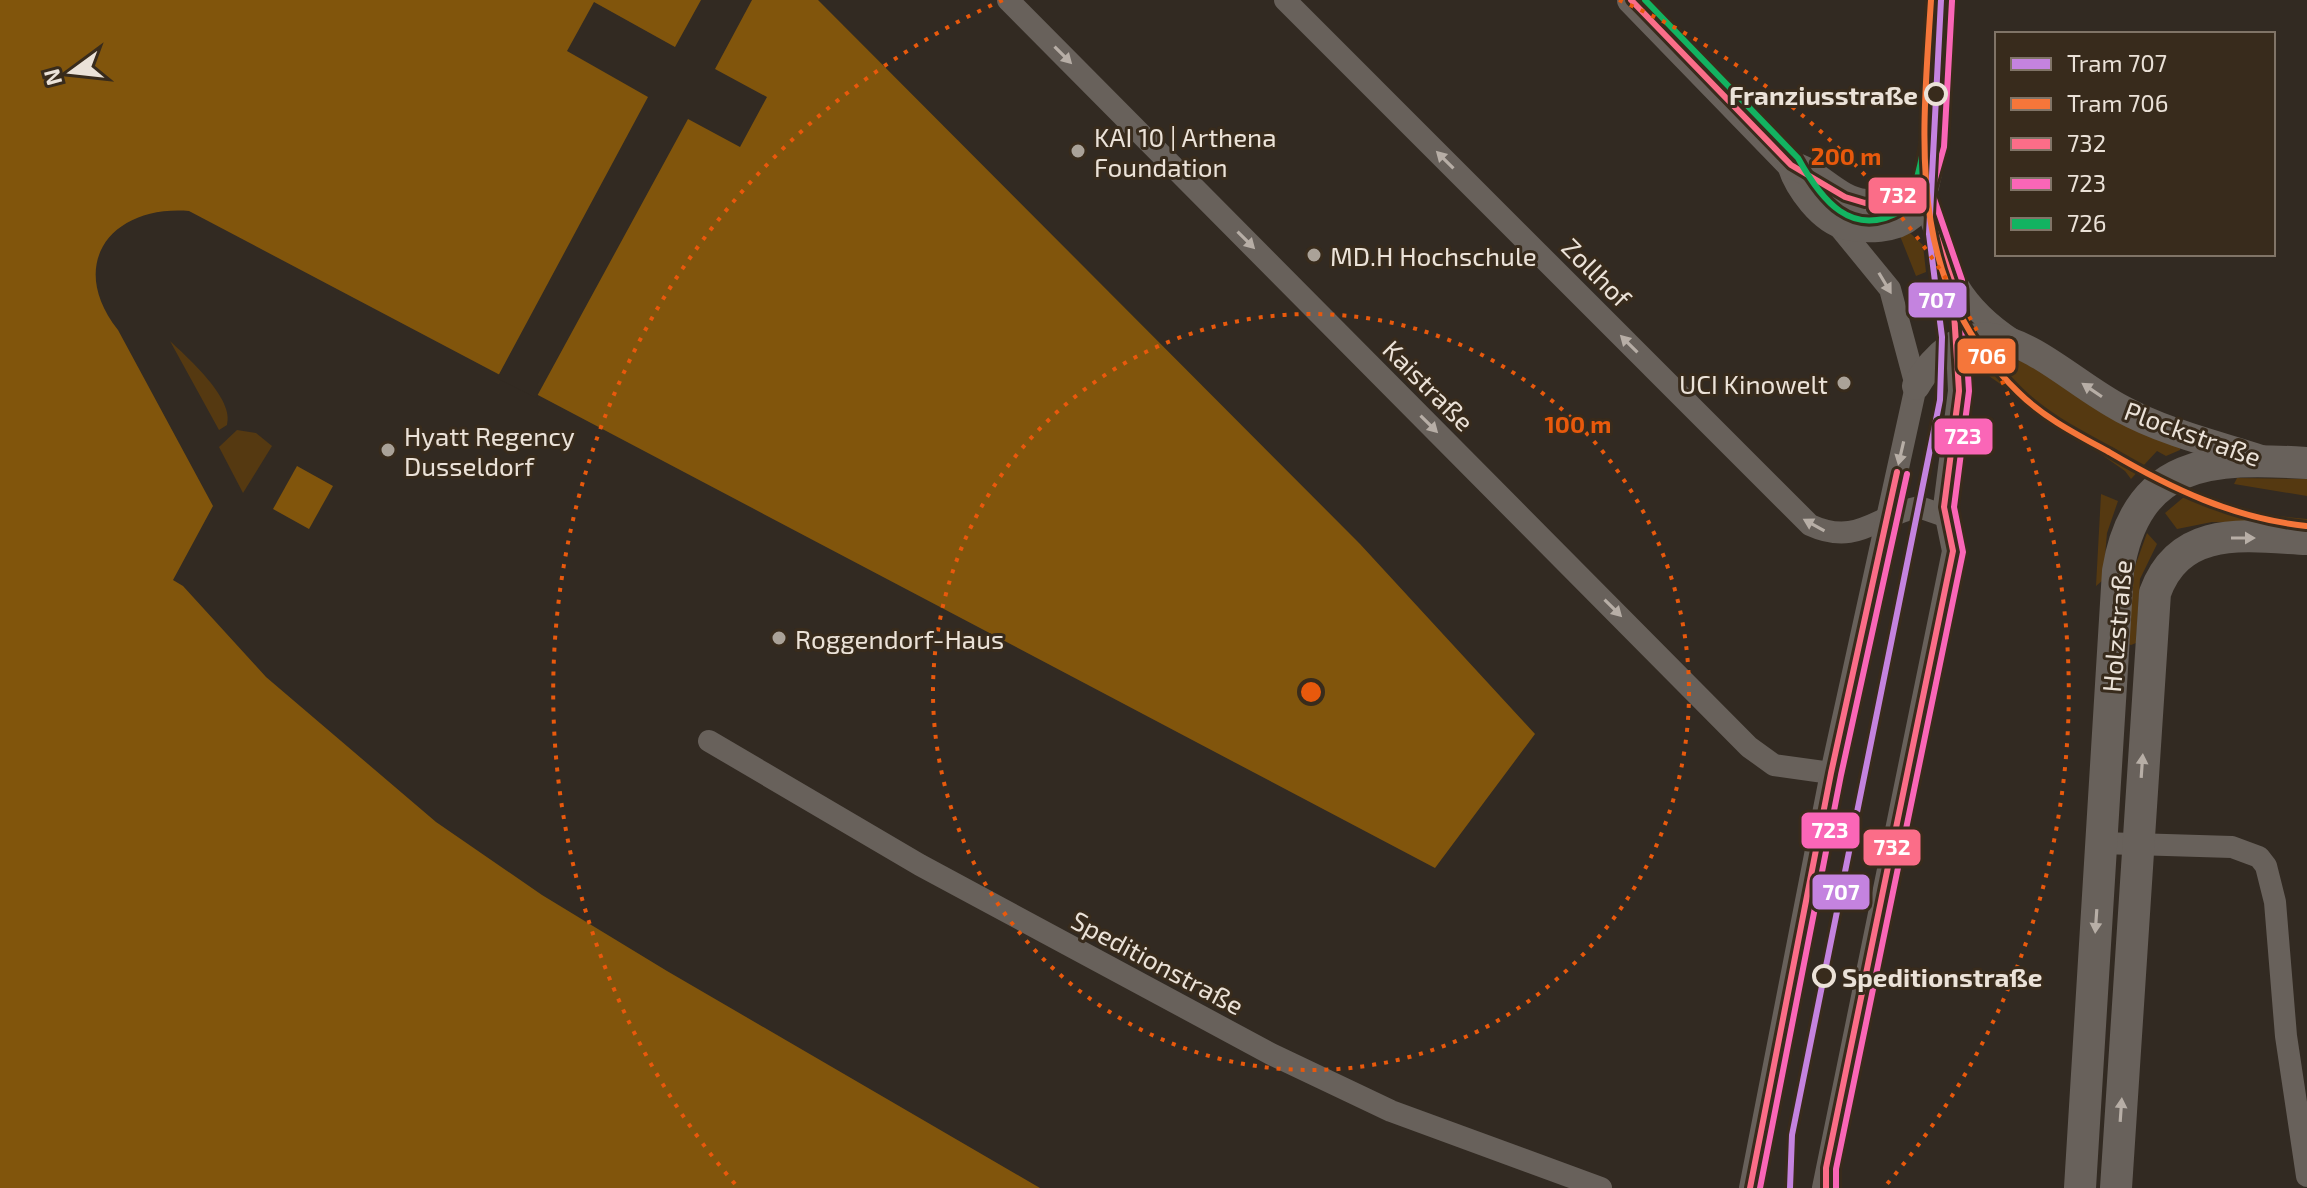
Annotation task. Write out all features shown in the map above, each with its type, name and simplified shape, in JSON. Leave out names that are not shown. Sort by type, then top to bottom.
[{"type":"main road","name":"Plockstraße","points":[[2267,461],[2307,463]]},
{"type":"main road","name":"Holzstraße","points":[[2080,1188],[2118,571],[2126,531],[2142,503],[2171,477],[2205,464],[2267,461]]},
{"type":"main road","name":"Holzstraße","points":[[2116,1188],[2155,593],[2165,570],[2182,552],[2197,543],[2220,538],[2307,539]]},
{"type":"street","name":"Kaistraße","points":[[1008,0],[1749,747],[1774,765],[1831,773]]},
{"type":"street","name":"Zollhof","points":[[1285,0],[1810,525],[1841,534],[1887,520]]},
{"type":"street","points":[[1631,0],[1791,165],[1797,184],[1836,223],[1890,289],[1916,386]]},
{"type":"street","points":[[1836,223],[1860,229],[1900,222],[1918,207],[1934,146],[1942,0]]},
{"type":"street","points":[[1791,165],[1809,169],[1839,193],[1861,202],[1878,202],[1909,189],[1921,190]]},
{"type":"street","points":[[1921,190],[1952,281],[1980,317],[2014,341]]},
{"type":"street","name":"Plockstraße","points":[[1957,344],[1989,335],[2014,341],[2145,421],[2267,461]]},
{"type":"street","points":[[1750,1188],[1831,773],[1916,386],[1934,360],[1957,344]]},
{"type":"street","points":[[1825,1181],[1953,551],[1945,516],[1944,488],[1959,391],[1957,344]]},
{"type":"street","points":[[1887,520],[1919,507],[1945,516]]},
{"type":"street","name":"Speditionstraße","points":[[709,741],[920,865],[1271,1054],[1391,1111],[1601,1188]]},
{"type":"street","points":[[2101,843],[2232,847],[2259,857],[2266,866],[2275,902],[2286,1036],[2307,1176]]},
{"type":"shaded area","points":[[0,0],[818,0],[1360,544],[1535,734],[1435,868],[189,211],[161,212],[138,218],[119,229],[105,244],[97,262],[96,283],[103,306],[213,506],[173,580],[183,586],[266,677],[436,822],[542,895],[667,971],[1040,1188],[0,1188]]},
{"type":"shaded area","points":[[1910,233],[1923,245],[1926,272],[1916,276],[1900,236]]},
{"type":"shaded area","points":[[170,341],[208,380],[224,403],[227,425],[219,430]]},
{"type":"shaded area","points":[[2009,348],[2180,450],[2166,456],[2157,451],[2131,479],[2125,471],[1966,360],[1964,352]]},
{"type":"shaded area","points":[[237,430],[256,433],[272,446],[243,493],[219,447]]},
{"type":"shaded area","points":[[297,466],[333,486],[309,529],[273,509]]},
{"type":"shaded area","points":[[2237,478],[2307,479],[2307,496],[2234,484]]},
{"type":"shaded area","points":[[2191,491],[2247,513],[2307,519],[2307,525],[2212,522],[2177,529],[2165,513]]},
{"type":"shaded area","points":[[2101,494],[2118,501],[2107,533],[2103,580],[2096,586]]},
{"type":"shaded area","points":[[2147,533],[2157,544],[2140,579],[2136,643],[2131,645],[2126,643],[2129,583]]},
{"type":"pier","points":[[701,0],[752,0],[715,69],[767,97],[740,147],[688,119],[536,398],[497,378],[648,97],[567,51],[594,2],[675,47]]},
{"type":"tram line","name":"706","points":[[1931,0],[1925,107],[1929,209],[1938,258],[1955,305],[1981,349],[2018,392],[2039,410],[2133,465],[2180,490],[2228,509],[2306,526]]},
{"type":"tram line","name":"707","points":[[1790,1188],[1792,1135],[1940,400],[1942,337],[1929,234],[1941,0]]},
{"type":"transit line","name":"732","points":[[1631,0],[1791,165],[1845,197],[1865,203],[1921,190],[1952,281],[1959,391],[1944,507],[1953,551],[1826,1168],[1826,1188]]},
{"type":"transit line","name":"726","points":[[1645,0],[1798,158],[1827,200],[1853,218],[1869,221],[1904,209],[1913,189],[1928,108],[1932,0]]},
{"type":"transit line","name":"723","points":[[1931,193],[1944,147],[1952,1]]},
{"type":"transit line","name":"723","points":[[1836,1188],[1836,1169],[1963,552],[1954,507],[1969,391],[1962,280],[1930,187]]},
{"type":"transit line","name":"732","points":[[1750,1188],[1831,773],[1897,472]]},
{"type":"transit line","name":"723","points":[[1760,1188],[1841,775],[1907,474]]},
{"type":"place","name":"Franziusstraße","points":[[1936,94]]},
{"type":"place","name":"KAI 10 | Arthena Foundation","points":[[1078,151]]},
{"type":"place","name":"MD.H Hochschule","points":[[1314,255]]},
{"type":"place","name":"UCI Kinowelt","points":[[1844,383]]},
{"type":"place","name":"Hyatt Regency Dusseldorf","points":[[388,450]]},
{"type":"place","name":"Roggendorf-Haus","points":[[779,638]]},
{"type":"place","name":"Speditionstraße","points":[[1824,976]]}]
